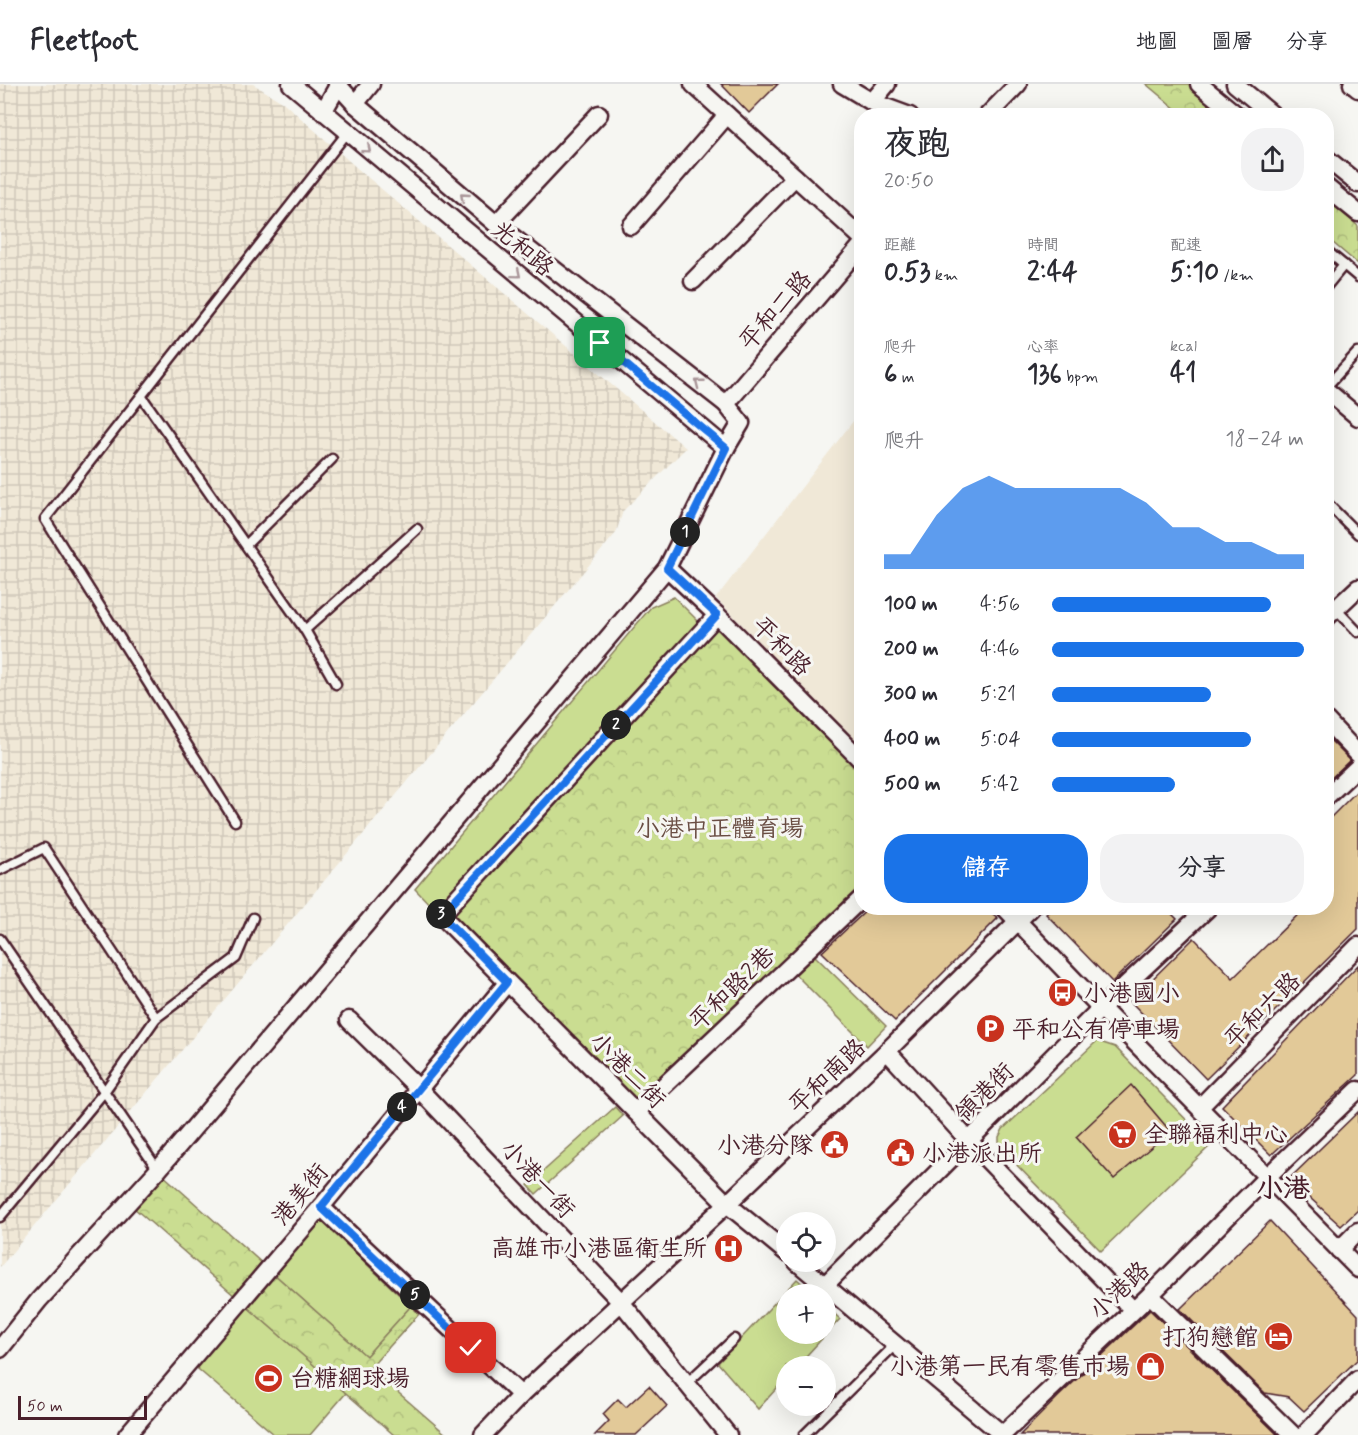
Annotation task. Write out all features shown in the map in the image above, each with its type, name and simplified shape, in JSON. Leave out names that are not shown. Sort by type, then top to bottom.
[{"type":"street","points":[[323,112],[338,84]]},
{"type":"street","name":"光和路","points":[[297,86],[347,133],[726,448],[741,423],[726,404],[496,224],[355,104],[338,84]]},
{"type":"street","points":[[355,104],[371,84]]},
{"type":"street","points":[[693,84],[854,231]]},
{"type":"street","points":[[842,84],[872,102],[888,108]]},
{"type":"street","points":[[872,102],[887,84]]},
{"type":"street","points":[[995,108],[1018,84]]},
{"type":"street","points":[[1199,84],[1228,108]]},
{"type":"street","points":[[1235,84],[1264,108]]},
{"type":"street","points":[[1352,84],[1358,89]]},
{"type":"street","points":[[496,224],[599,114]]},
{"type":"street","points":[[630,226],[727,115]]},
{"type":"street","points":[[1334,164],[1358,184]]},
{"type":"street","points":[[693,282],[795,177]]},
{"type":"street","points":[[1334,194],[1358,213]]},
{"type":"street","name":"平和二路","points":[[726,404],[854,254]]},
{"type":"street","points":[[1334,395],[1358,417]]},
{"type":"street","points":[[0,1349],[39,1300],[158,1170],[667,568],[726,448]]},
{"type":"street","name":"平和路","points":[[667,568],[854,753]]},
{"type":"street","points":[[1334,605],[1358,588]]},
{"type":"street","name":"小港二街","points":[[717,615],[441,915],[728,1203],[776,1244]]},
{"type":"street","points":[[1334,728],[1358,754]]},
{"type":"street","points":[[1334,790],[1358,767]]},
{"type":"street","name":"平和路2巷","points":[[636,1112],[854,906]]},
{"type":"street","points":[[1011,915],[1358,1269]]},
{"type":"street","name":"平和南路","points":[[483,1435],[521,1395],[728,1203],[887,1051],[1023,915]]},
{"type":"street","name":"領港街","points":[[826,1284],[1101,1008],[1201,915]]},
{"type":"street","name":"平和六路","points":[[1200,1107],[1358,946]]},
{"type":"street","name":"港美街","points":[[127,1435],[321,1207],[507,982]]},
{"type":"street","name":"小港一街","points":[[349,1020],[418,1088],[621,1302],[728,1435]]},
{"type":"street","points":[[887,1051],[969,1142],[1132,1310]]},
{"type":"street","name":"小港路","points":[[1003,1435],[1150,1295],[1267,1177],[1358,1090]]},
{"type":"street","points":[[321,1207],[521,1395]]},
{"type":"street","points":[[1339,1250],[1358,1231]]},
{"type":"street","points":[[809,1272],[824,1284]]},
{"type":"street","points":[[836,1294],[1003,1435]]},
{"type":"street","points":[[1150,1295],[1293,1435]]},
{"type":"street","points":[[1304,1435],[1358,1378]]},
{"type":"lane","points":[[235,821],[45,519],[347,133]]},
{"type":"lane","points":[[1334,257],[1358,277]]},
{"type":"lane","points":[[1334,278],[1344,266]]},
{"type":"lane","points":[[1334,379],[1358,352]]},
{"type":"lane","points":[[142,397],[305,630],[336,684]]},
{"type":"lane","points":[[246,545],[332,459]]},
{"type":"lane","points":[[1334,510],[1358,534]]},
{"type":"lane","points":[[305,630],[417,529]]},
{"type":"lane","points":[[1334,613],[1358,632]]},
{"type":"lane","points":[[0,870],[45,848],[156,1018]]},
{"type":"lane","points":[[0,1217],[104,1092],[156,1018],[236,958],[253,918]]},
{"type":"lane","points":[[0,939],[158,1170]]},
{"type":"lane","points":[[686,1384],[734,1339]]},
{"type":"lane","points":[[804,1435],[895,1345]]},
{"type":"shaded area","points":[[0,84],[253,84],[284,103],[358,169],[686,448],[623,511],[616,533],[0,1267]]},
{"type":"shaded area","points":[[854,420],[854,741],[716,598]]},
{"type":"green space","points":[[1146,84],[1191,84],[1220,108],[1175,108]]},
{"type":"green space","points":[[1334,206],[1358,226],[1358,264],[1334,244]]},
{"type":"green space","points":[[674,597],[701,624],[436,911],[415,889],[651,607]]},
{"type":"green space","name":"小港中正體育場","points":[[721,621],[854,755],[854,896],[635,1106],[444,916]]},
{"type":"green space","points":[[813,954],[886,1026],[867,1046],[794,973]]},
{"type":"green space","points":[[1097,1041],[1115,1047],[1211,1145],[1101,1251],[999,1147],[999,1137],[1003,1129]]},
{"type":"green space","points":[[615,1107],[623,1116],[536,1194],[528,1185]]},
{"type":"green space","points":[[162,1174],[366,1356],[411,1306],[419,1314],[370,1368],[447,1435],[394,1435],[134,1208]]},
{"type":"green space","points":[[319,1219],[411,1306],[366,1356],[273,1273]]},
{"type":"green space","points":[[797,1279],[803,1284],[792,1284]]},
{"type":"green space","points":[[776,1301],[776,1344],[817,1344],[806,1356],[776,1356],[776,1389],[758,1409],[718,1363]]},
{"type":"green space","name":"台糖網球場","points":[[244,1304],[346,1393],[310,1435],[275,1435],[192,1364]]},
{"type":"building","points":[[721,84],[778,84],[749,113]]},
{"type":"building","points":[[1334,744],[1350,760],[1334,775]]},
{"type":"building","points":[[1358,790],[1358,929],[1206,1079],[1130,1001],[1194,938],[1233,978],[1298,915],[1334,915],[1334,814]]},
{"type":"building","points":[[862,915],[994,915],[998,918],[895,1021],[822,952]]},
{"type":"building","points":[[1047,915],[1173,915],[1177,919],[1112,982]]},
{"type":"building","points":[[1358,965],[1358,1075],[1271,1155],[1222,1106]]},
{"type":"building","name":"全聯褔利中心","points":[[1131,1085],[1170,1131],[1114,1179],[1076,1137]]},
{"type":"building","points":[[1358,1112],[1358,1210],[1341,1226],[1289,1179]]},
{"type":"building","name":"打狗戀館","points":[[1270,1221],[1358,1315],[1358,1359],[1304,1411],[1289,1397],[1265,1393],[1180,1309]]},
{"type":"building","name":"小港第一民有零售市場","points":[[1150,1310],[1278,1435],[1020,1435],[1059,1396]]},
{"type":"building","points":[[649,1386],[667,1406],[636,1435],[595,1435],[609,1421],[603,1414],[618,1399],[626,1407]]},
{"type":"place","name":"小港國小","points":[[1063,993]]},
{"type":"place","name":"平和公有停車場","points":[[991,1029]]},
{"type":"place","name":"全聯褔利中心","points":[[1123,1134]]},
{"type":"place","name":"小港分隊","points":[[834,1145]]},
{"type":"place","name":"小港派出所","points":[[901,1153]]},
{"type":"place","name":"高雄市小港區衛生所","points":[[728,1248]]},
{"type":"place","name":"打狗戀館","points":[[1279,1337]]},
{"type":"place","name":"小港第一民有零售市場","points":[[1151,1366]]},
{"type":"place","name":"台糖網球場","points":[[269,1378]]},
{"type":"district","name":"小港","points":[[1283,1188]]},
{"type":"route","points":[[471,1348],[321,1207],[507,982],[441,915],[717,615],[667,568],[726,448],[600,343]]}]
